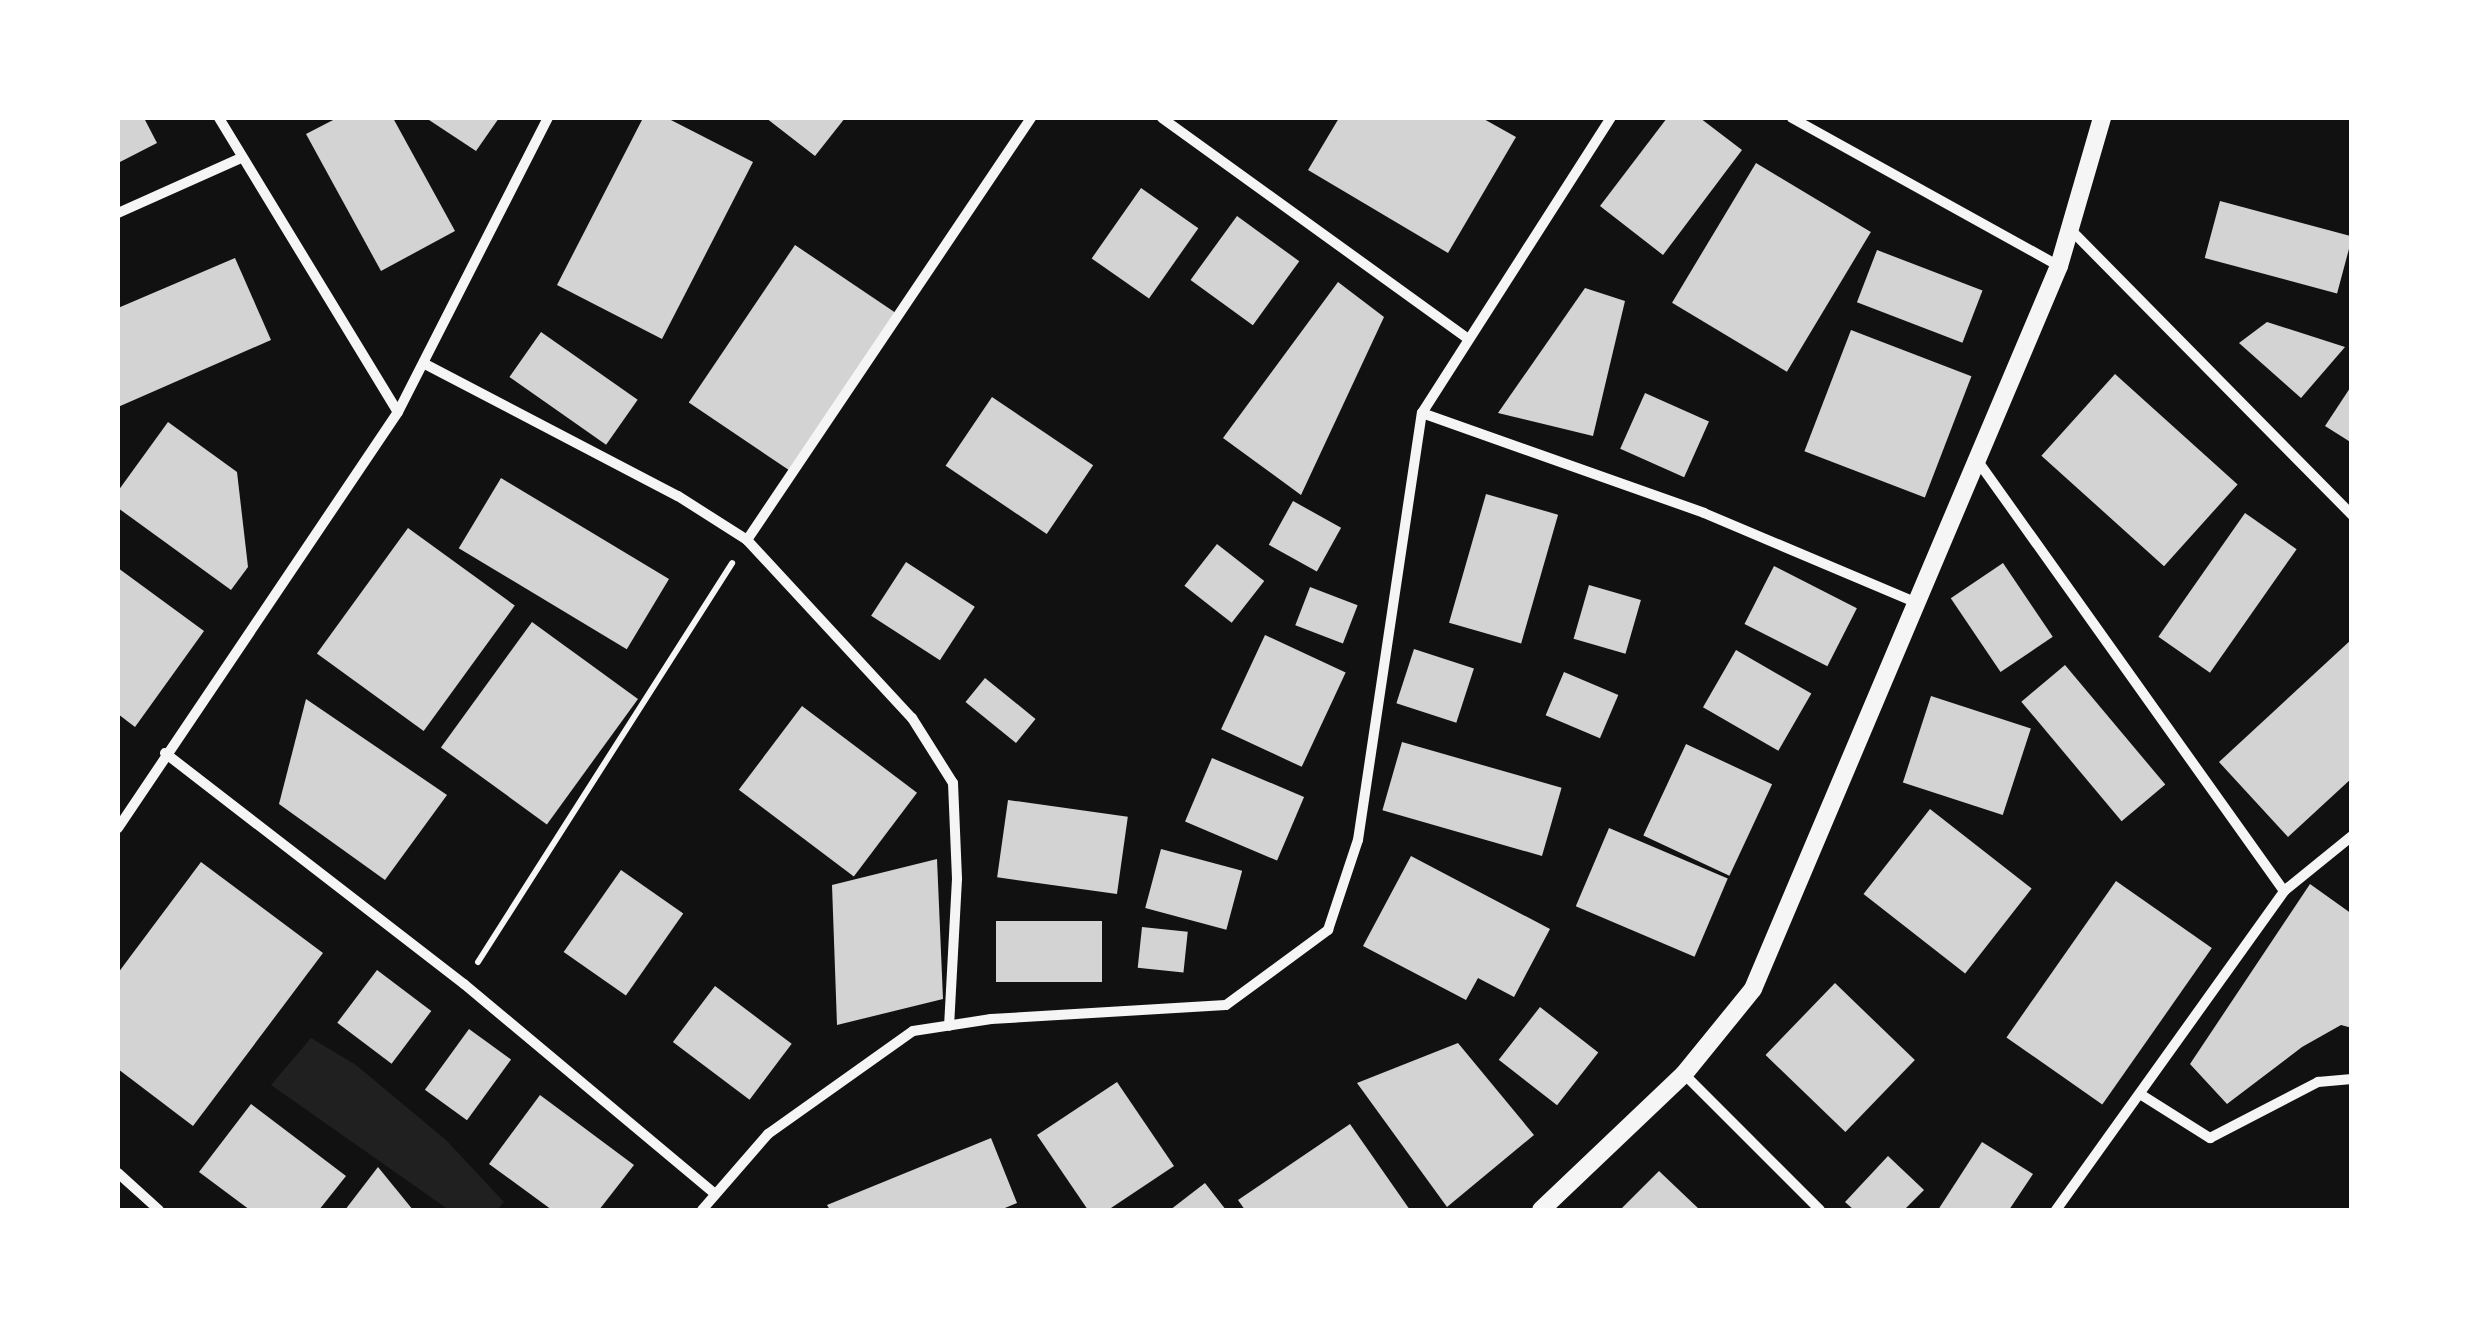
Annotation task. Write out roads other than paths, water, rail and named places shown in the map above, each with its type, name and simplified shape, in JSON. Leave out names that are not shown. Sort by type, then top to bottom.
[{"type":"street","points":[[220,118],[398,412]]},
{"type":"street","points":[[118,828],[398,412],[548,118]]},
{"type":"street","points":[[747,540],[1031,118]]},
{"type":"street","points":[[1162,118],[1467,338]]},
{"type":"street","points":[[702,1210],[768,1134],[913,1031],[1226,1005],[1328,930],[1358,840],[1422,413],[1611,118]]},
{"type":"street","points":[[1792,118],[2059,266]]},
{"type":"street","points":[[1541,1210],[1684,1074],[1753,989],[2059,266],[2102,118]]},
{"type":"street","points":[[118,213],[241,158]]},
{"type":"street","points":[[2070,228],[2352,514]]},
{"type":"street","points":[[425,364],[678,496],[747,540],[912,718],[953,783],[957,879],[948,1026]]},
{"type":"street","points":[[1422,413],[1704,512],[1917,603]]},
{"type":"street","points":[[1977,460],[2284,891]]},
{"type":"street","points":[[165,753],[464,984],[715,1194]]},
{"type":"street","points":[[2056,1210],[2284,891],[2352,836]]},
{"type":"street","points":[[1684,1074],[1820,1210]]},
{"type":"street","points":[[2140,1094],[2210,1138],[2318,1082],[2352,1079]]},
{"type":"street","points":[[118,1173],[159,1210]]}]
